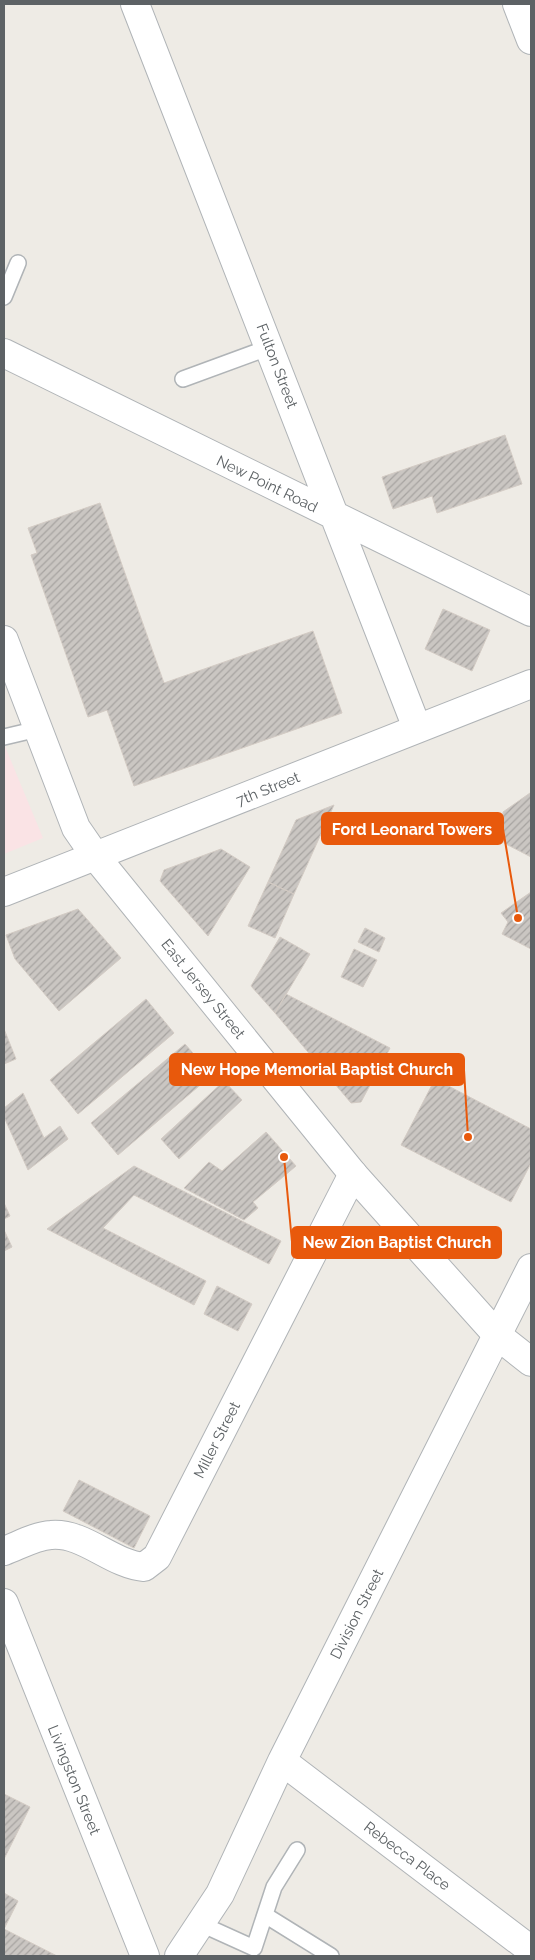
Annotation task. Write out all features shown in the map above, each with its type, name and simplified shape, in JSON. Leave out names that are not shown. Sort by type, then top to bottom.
[{"type":"street","name":"Fulton Street","points":[[136,4],[417,728]]},
{"type":"street","points":[[517,4],[531,40]]},
{"type":"street","name":"New Point Road","points":[[4,354],[531,612]]},
{"type":"street","name":"East Jersey Street","points":[[4,640],[76,828],[96,858],[354,1174],[498,1336],[531,1362]]},
{"type":"street","name":"7th Street","points":[[4,892],[96,858],[531,684]]},
{"type":"street","name":"Miller Street","points":[[4,1552],[49,1535],[66,1535],[130,1566],[144,1566],[157,1557],[354,1174]]},
{"type":"street","name":"Division Street","points":[[179,1956],[220,1894],[282,1762],[531,1268]]},
{"type":"street","name":"Livingston Street","points":[[4,1603],[145,1956]]},
{"type":"street","name":"Rebecca Place","points":[[282,1762],[531,1950]]},
{"type":"lane","points":[[4,298],[18,263]]},
{"type":"lane","points":[[183,379],[270,347]]},
{"type":"lane","points":[[4,737],[38,730]]},
{"type":"lane","points":[[201,1924],[254,1948],[274,1887],[297,1850]]},
{"type":"lane","points":[[265,1915],[331,1956]]},
{"type":"shaded area","points":[[4,744],[43,838],[4,854]]},
{"type":"building","points":[[505,435],[522,484],[437,513],[432,496],[393,509],[382,477]]},
{"type":"building","points":[[100,503],[164,683],[313,631],[342,713],[134,786],[107,710],[88,717],[31,555],[37,553],[28,528]]},
{"type":"building","points":[[443,609],[490,630],[472,671],[425,649]]},
{"type":"building","points":[[530,793],[531,857],[504,843],[503,812]]},
{"type":"building","points":[[334,805],[294,894],[268,882],[296,820]]},
{"type":"building","points":[[221,849],[250,867],[208,936],[160,881],[164,870]]},
{"type":"building","points":[[268,882],[294,894],[275,938],[248,926]]},
{"type":"building","points":[[531,892],[531,949],[502,934],[508,922],[501,913]]},
{"type":"building","points":[[78,909],[121,958],[59,1011],[15,959],[6,935]]},
{"type":"building","points":[[365,928],[385,938],[379,952],[358,942]]},
{"type":"building","points":[[280,937],[310,954],[275,1013],[251,986]]},
{"type":"building","points":[[354,949],[377,960],[363,987],[341,977]]},
{"type":"building","points":[[286,994],[390,1048],[361,1102],[351,1103],[275,1013]]},
{"type":"building","points":[[146,999],[174,1033],[78,1114],[50,1080]]},
{"type":"building","points":[[4,1029],[16,1059],[4,1064]]},
{"type":"building","points":[[185,1044],[212,1075],[118,1155],[91,1123]]},
{"type":"building","points":[[435,1079],[531,1129],[531,1163],[511,1202],[401,1145]]},
{"type":"building","points":[[224,1081],[242,1100],[179,1159],[161,1139]]},
{"type":"building","points":[[23,1093],[44,1138],[60,1126],[68,1139],[28,1170],[4,1117],[4,1108]]},
{"type":"building","points":[[266,1132],[296,1166],[253,1202],[258,1208],[244,1220],[184,1188],[209,1162],[222,1171]]},
{"type":"building","points":[[134,1166],[281,1241],[269,1264],[134,1195],[103,1228],[206,1281],[194,1305],[47,1229]]},
{"type":"building","points":[[4,1203],[10,1216],[4,1219]]},
{"type":"building","points":[[4,1230],[12,1247],[4,1251]]},
{"type":"building","points":[[217,1286],[252,1304],[238,1331],[204,1314]]},
{"type":"building","points":[[79,1480],[150,1516],[134,1548],[63,1511]]},
{"type":"building","points":[[4,1794],[30,1807],[4,1859]]},
{"type":"building","points":[[4,1893],[18,1901],[4,1929]]},
{"type":"building","points":[[4,1929],[57,1956],[4,1956]]},
{"type":"place","name":"Ford Leonard Towers","points":[[518,918]]},
{"type":"place","name":"New Hope Memorial Baptist Church","points":[[468,1137]]},
{"type":"place","name":"New Zion Baptist Church","points":[[284,1157]]}]
